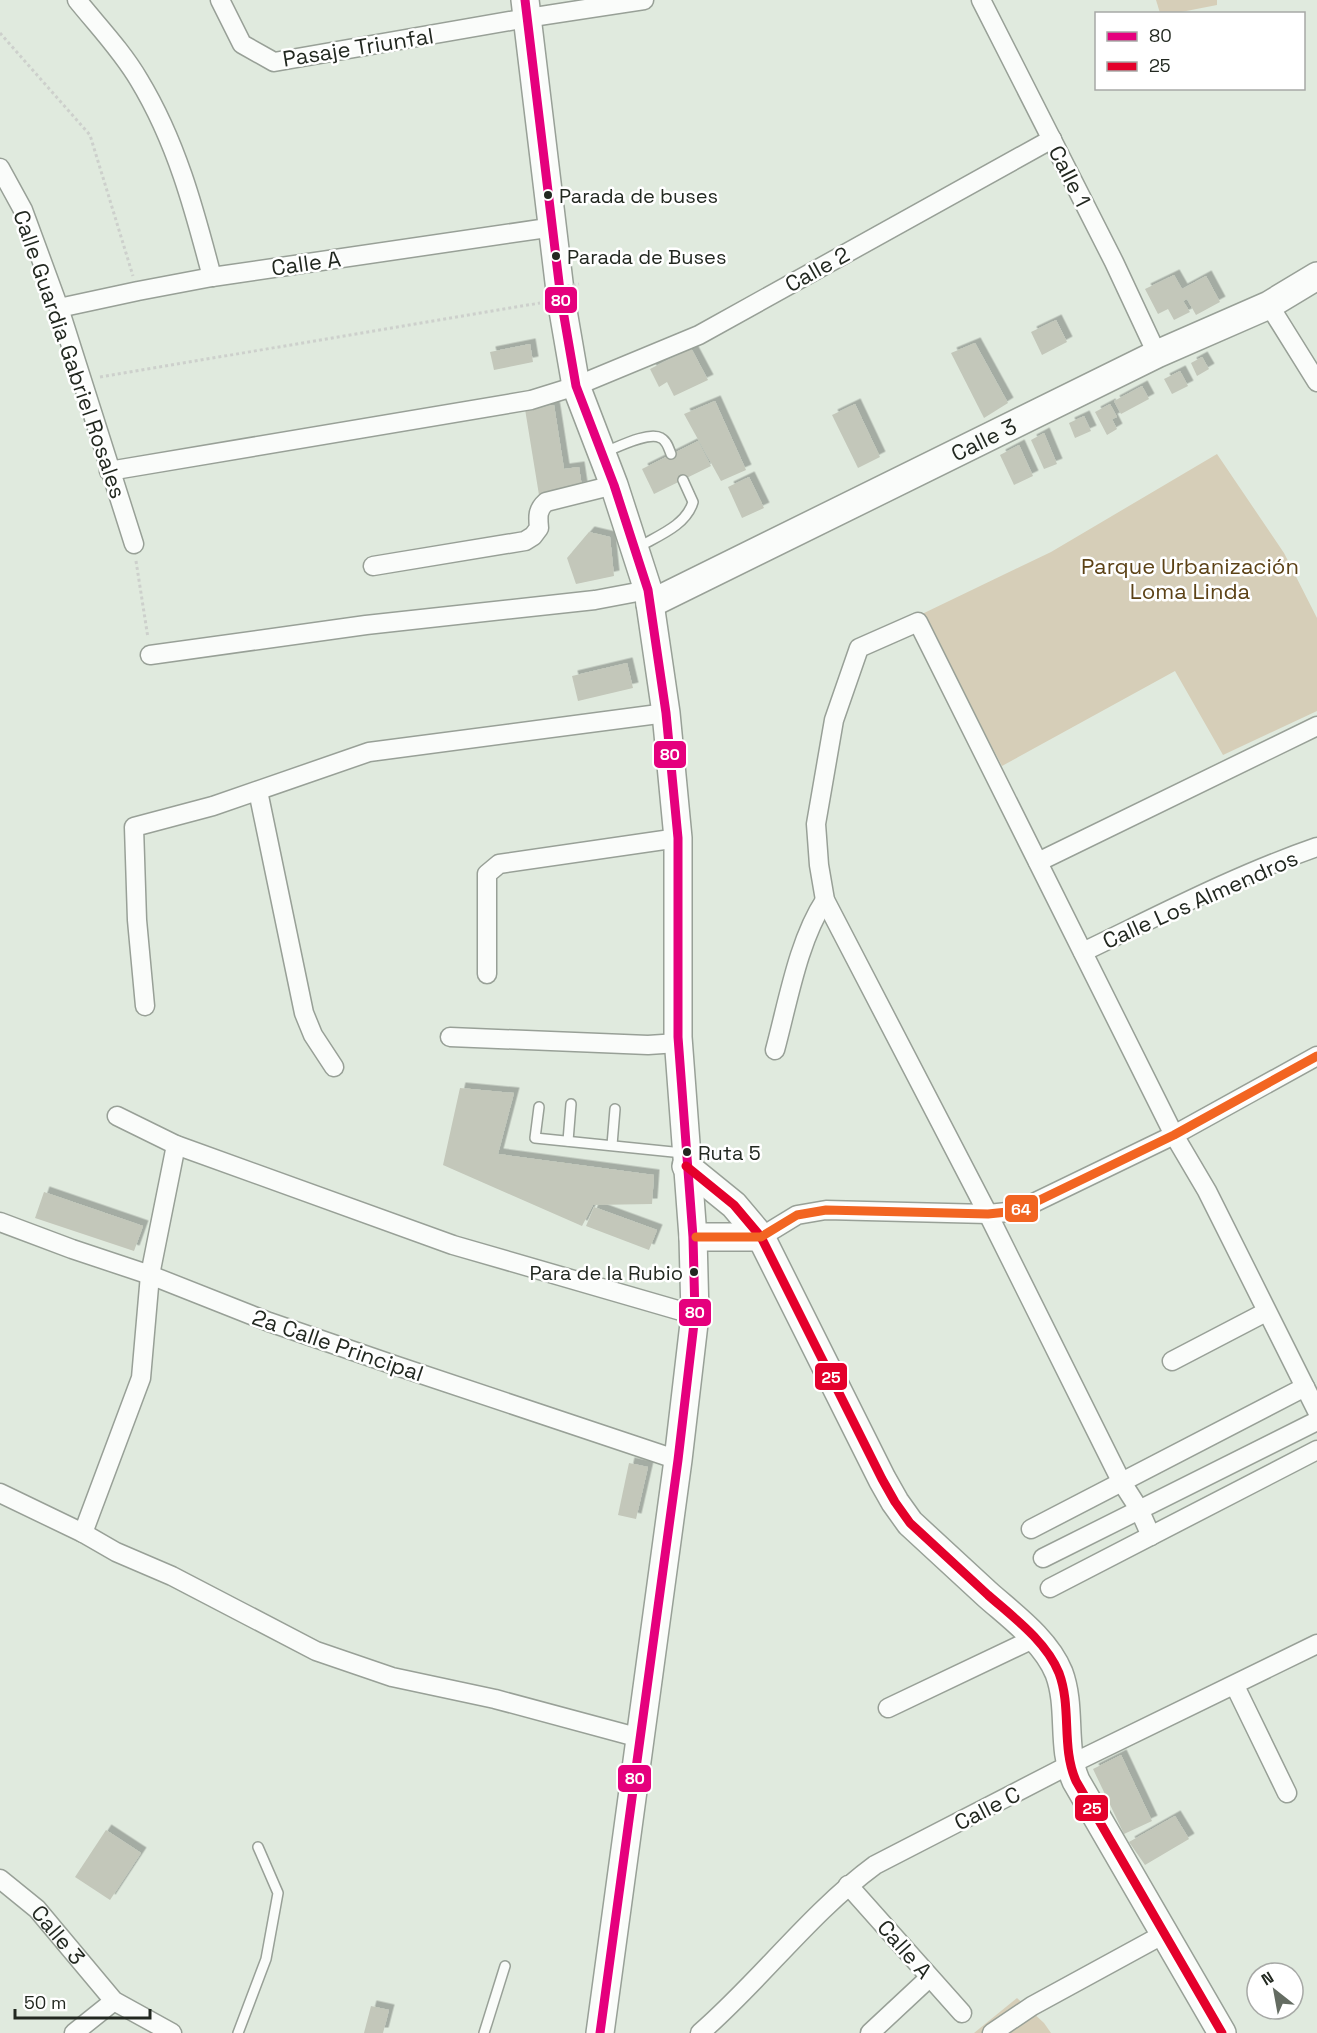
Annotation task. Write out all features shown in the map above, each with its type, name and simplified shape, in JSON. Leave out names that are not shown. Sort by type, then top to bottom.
[{"type":"main road","points":[[526,9],[576,386],[614,485],[649,597],[666,713],[678,838],[678,1043],[693,1238],[694,1315],[678,1460],[600,2033]]},
{"type":"main road","name":"Calle 3","points":[[649,597],[1157,354],[1269,305],[1317,276]]},
{"type":"main road","points":[[686,1160],[734,1205],[761,1237],[882,1479],[899,1508],[910,1523],[1035,1638],[1054,1663],[1062,1683],[1067,1716],[1069,1765],[1076,1781],[1222,2033]]},
{"type":"main road","points":[[693,1238],[761,1237]]},
{"type":"street","points":[[77,0],[138,78],[161,119],[191,196],[212,277]]},
{"type":"street","name":"Pasaje Triunfal","points":[[220,0],[242,44],[274,62],[526,9]]},
{"type":"street","points":[[526,9],[644,0]]},
{"type":"street","name":"Calle 1","points":[[981,0],[1114,262],[1157,354]]},
{"type":"street","name":"Calle 2","points":[[109,471],[531,400],[576,386],[699,335],[1052,139]]},
{"type":"street","name":"Calle Guardia Gabriel Rosales","points":[[0,168],[23,210],[59,308],[134,544]]},
{"type":"street","name":"Calle A","points":[[59,308],[212,277],[554,227]]},
{"type":"street","points":[[1269,305],[1317,382]]},
{"type":"street","points":[[373,566],[525,541],[539,528],[537,514],[540,506],[546,502],[614,485]]},
{"type":"street","points":[[150,655],[366,625],[595,600],[649,597]]},
{"type":"street","points":[[1151,1536],[1139,1509],[1121,1481],[988,1214],[825,900],[819,865],[816,824],[834,720],[859,648],[918,622],[1174,1135],[1207,1191],[1317,1411]]},
{"type":"street","points":[[144,1006],[137,920],[134,827],[213,806],[369,752],[666,713]]},
{"type":"street","points":[[1038,862],[1317,726]]},
{"type":"street","points":[[258,791],[304,1013],[313,1035],[334,1067]]},
{"type":"street","points":[[487,974],[487,874],[499,864],[678,838]]},
{"type":"street","name":"Calle Los Almendros","points":[[1083,952],[1239,877],[1317,847]]},
{"type":"street","points":[[775,1050],[806,935],[825,900]]},
{"type":"street","points":[[450,1037],[648,1045],[678,1043]]},
{"type":"street","points":[[761,1237],[797,1215],[826,1210],[988,1214],[1017,1211],[1174,1135],[1317,1056]]},
{"type":"street","points":[[117,1116],[176,1145],[453,1245],[694,1315]]},
{"type":"street","points":[[83,1533],[141,1378],[150,1275],[176,1145]]},
{"type":"street","name":"2a Calle Principal","points":[[0,1222],[150,1275],[269,1322],[678,1460]]},
{"type":"street","points":[[1172,1361],[1266,1312]]},
{"type":"street","points":[[1031,1529],[1305,1387]]},
{"type":"street","points":[[1043,1558],[1317,1421]]},
{"type":"street","points":[[1050,1588],[1317,1450]]},
{"type":"street","points":[[0,1493],[83,1533],[116,1552],[172,1576],[316,1651],[392,1677],[495,1699],[640,1738]]},
{"type":"street","points":[[888,1708],[1035,1638]]},
{"type":"street","name":"Calle C","points":[[700,2033],[848,1885],[875,1865],[1069,1765],[1317,1644]]},
{"type":"street","points":[[1234,1686],[1287,1793]]},
{"type":"street","name":"Calle 3","points":[[0,1879],[37,1909],[114,2001],[172,2033]]},
{"type":"street","name":"Calle A","points":[[848,1885],[962,2013]]},
{"type":"street","points":[[992,2033],[1032,2006],[1164,1934]]},
{"type":"street","points":[[870,2033],[929,1978]]},
{"type":"street","points":[[74,2033],[114,2001]]},
{"type":"lane","points":[[602,453],[652,436],[661,437],[671,454]]},
{"type":"lane","points":[[635,549],[677,525],[687,516],[693,501],[683,480]]},
{"type":"lane","points":[[568,1141],[571,1104]]},
{"type":"lane","points":[[539,1107],[535,1138],[612,1145],[686,1160]]},
{"type":"lane","points":[[612,1145],[615,1109]]},
{"type":"lane","points":[[238,2033],[266,1959],[278,1893],[258,1847]]},
{"type":"lane","points":[[484,2033],[505,1966]]},
{"type":"path","points":[[0,33],[90,135],[138,291]]},
{"type":"path","points":[[81,381],[563,291]]},
{"type":"path","points":[[134,544],[150,655]]},
{"type":"green space","points":[[1156,0],[1217,0],[1217,5],[1181,12],[1160,12]]},
{"type":"green space","name":"Parque Urbanización Loma Linda","points":[[1217,454],[1284,553],[1317,618],[1317,711],[1223,755],[1175,671],[1002,766],[922,614],[1051,552]]},
{"type":"green space","points":[[1017,1998],[1044,2023],[1051,2033],[974,2033]]},
{"type":"building","points":[[1174,275],[1182,289],[1206,276],[1220,302],[1196,315],[1187,299],[1183,301],[1190,312],[1174,320],[1168,309],[1158,314],[1145,289]]},
{"type":"building","points":[[1056,320],[1067,342],[1042,355],[1031,332]]},
{"type":"building","points":[[975,343],[1008,403],[984,418],[951,353]]},
{"type":"building","points":[[530,344],[533,362],[494,370],[490,352]]},
{"type":"building","points":[[691,348],[708,380],[674,396],[667,382],[659,387],[650,369]]},
{"type":"building","points":[[1202,357],[1209,369],[1197,376],[1191,363]]},
{"type":"building","points":[[1180,371],[1188,386],[1172,394],[1164,379]]},
{"type":"building","points":[[1142,386],[1149,399],[1121,414],[1114,401]]},
{"type":"building","points":[[715,401],[746,470],[721,481],[684,414]]},
{"type":"building","points":[[855,404],[880,457],[858,468],[832,415]]},
{"type":"building","points":[[1110,404],[1117,417],[1112,419],[1117,429],[1107,435],[1095,412]]},
{"type":"building","points":[[554,405],[564,469],[579,467],[582,487],[539,495],[525,409]]},
{"type":"building","points":[[1084,416],[1091,431],[1075,438],[1069,423]]},
{"type":"building","points":[[1044,433],[1057,464],[1044,469],[1031,440]]},
{"type":"building","points":[[698,441],[711,466],[654,494],[642,469]]},
{"type":"building","points":[[1019,445],[1033,476],[1014,485],[1000,455]]},
{"type":"building","points":[[749,477],[764,508],[742,518],[728,487]]},
{"type":"building","points":[[589,532],[610,537],[614,576],[576,584],[567,558]]},
{"type":"building","points":[[627,663],[633,688],[578,701],[572,676]]},
{"type":"building","points":[[460,1088],[514,1093],[498,1154],[654,1175],[652,1204],[593,1205],[582,1226],[443,1165]]},
{"type":"building","points":[[44,1192],[143,1226],[134,1251],[35,1218]]},
{"type":"building","points":[[594,1207],[657,1230],[649,1250],[586,1226]]},
{"type":"building","points":[[629,1463],[648,1467],[636,1519],[618,1515]]},
{"type":"building","points":[[1121,1755],[1152,1821],[1124,1834],[1093,1769]]},
{"type":"building","points":[[1175,1816],[1189,1839],[1145,1865],[1129,1842]]},
{"type":"building","points":[[106,1830],[141,1853],[110,1900],[75,1877]]},
{"type":"building","points":[[371,2006],[389,2010],[383,2033],[364,2033]]},
{"type":"transit line","name":"80","points":[[525,0],[561,299],[576,386],[614,485],[648,590],[666,713],[678,838],[678,1037],[693,1237],[695,1315],[678,1460],[600,2033]]},
{"type":"transit line","name":"64","points":[[696,1237],[761,1237],[797,1215],[826,1210],[988,1214],[1017,1211],[1174,1135],[1317,1056]]},
{"type":"transit line","name":"25","points":[[686,1166],[734,1205],[761,1237],[882,1479],[910,1523],[1028,1630],[1053,1661],[1063,1686],[1069,1755],[1076,1781],[1222,2033]]},
{"type":"place","name":"Parada de buses","points":[[548,195]]},
{"type":"place","name":"Parada de Buses","points":[[556,256]]},
{"type":"place","name":"Ruta 5","points":[[687,1152]]},
{"type":"place","name":"Para de la Rubio","points":[[694,1272]]}]
